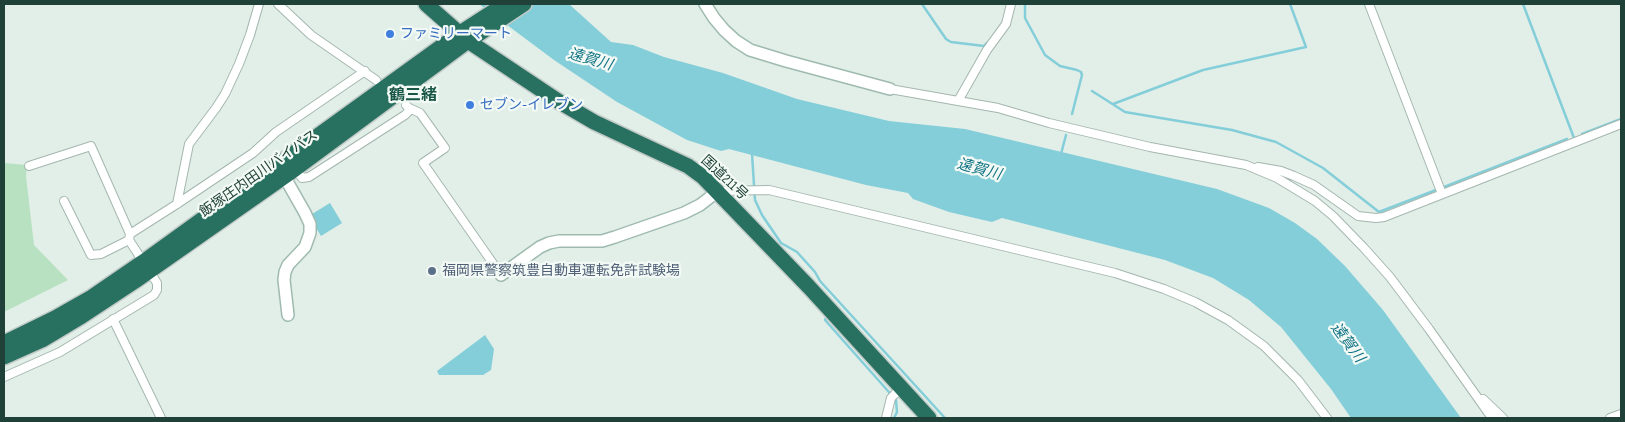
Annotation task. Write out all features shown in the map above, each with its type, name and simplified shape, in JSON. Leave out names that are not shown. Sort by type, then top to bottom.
[{"type":"highway","name":"国道211号","points":[[426,4],[464,37],[565,106],[594,122],[688,166],[703,177],[718,191],[896,393],[929,418]]},
{"type":"highway","name":"飯塚庄内田川バイパス","points":[[490,20],[505,4]]},
{"type":"highway","name":"飯塚庄内田川バイパス","points":[[4,357],[42,340],[82,316],[146,267],[464,37],[490,20],[524,4]]},
{"type":"highway","name":"飯塚庄内田川バイパス","points":[[4,343],[62,314],[146,267],[289,173],[464,37]]},
{"type":"street","points":[[177,204],[189,144],[224,94],[245,49],[259,4]]},
{"type":"street","points":[[278,4],[311,35],[376,80]]},
{"type":"street","points":[[705,4],[724,30],[750,50],[890,89],[998,108],[1049,123],[1150,147],[1281,171],[1314,186],[1358,216],[1367,218],[1384,217],[1621,124]]},
{"type":"street","points":[[958,101],[987,50],[1006,24],[1011,4]]},
{"type":"street","points":[[1369,4],[1442,194]]},
{"type":"street","points":[[64,201],[91,254],[101,254],[253,153],[276,132],[365,71]]},
{"type":"street","points":[[289,173],[302,178],[309,177],[405,115],[408,112],[407,107],[420,113],[445,148],[423,163],[500,275],[540,247],[549,243],[559,241],[602,241],[615,238],[684,213],[700,205],[718,191],[769,190],[1115,273],[1164,289],[1195,302],[1228,320],[1264,346],[1298,380],[1327,418]]},
{"type":"street","points":[[4,377],[60,352],[154,295],[157,290],[157,283],[129,237],[91,146],[29,166]]},
{"type":"street","points":[[1246,165],[1277,178],[1298,190],[1333,216],[1390,277],[1492,418]]},
{"type":"street","points":[[288,315],[284,280],[285,272],[288,265],[305,247],[310,234],[310,224],[289,173]]},
{"type":"street","points":[[113,319],[161,418]]},
{"type":"street","points":[[1473,390],[1504,418]]},
{"type":"street","points":[[886,418],[896,393]]},
{"type":"street","points":[[1610,418],[1621,414]]},
{"type":"green space","points":[[4,163],[27,165],[26,176],[34,245],[68,280],[4,312]]},
{"type":"water","name":"遠賀川","points":[[479,4],[569,4],[611,42],[633,45],[664,57],[723,73],[797,99],[889,121],[965,129],[1217,189],[1269,208],[1295,223],[1317,239],[1345,266],[1383,310],[1461,418],[1351,418],[1331,389],[1281,327],[1249,300],[1213,278],[1165,260],[1002,218],[992,222],[949,212],[913,199],[908,193],[866,185],[729,149],[721,151],[687,140],[617,102],[554,60]]},
{"type":"water","points":[[330,203],[342,223],[321,236],[316,228],[316,220],[312,214]]},
{"type":"water","points":[[485,335],[494,349],[491,370],[483,375],[439,375],[437,371]]},
{"type":"waterway","points":[[922,4],[946,39],[951,42],[984,46],[987,43]]},
{"type":"waterway","points":[[1025,4],[1025,18],[1045,55],[1060,66],[1081,72],[1082,75],[1072,114]]},
{"type":"waterway","points":[[1113,104],[1203,70],[1306,47],[1290,4]]},
{"type":"waterway","points":[[1523,4],[1574,138]]},
{"type":"waterway","points":[[1092,91],[1125,112],[1232,130],[1276,142],[1323,168],[1379,212],[1436,190]]},
{"type":"waterway","points":[[1582,134],[1621,119]]},
{"type":"waterway","points":[[1061,154],[1066,135]]},
{"type":"waterway","points":[[1444,187],[1567,139]]},
{"type":"waterway","points":[[752,154],[755,200],[762,215],[781,243],[797,252],[815,272],[820,281],[945,418]]},
{"type":"waterway","points":[[827,316],[825,320],[896,400],[897,412],[894,418]]},
{"type":"place","name":"ファミリーマート","points":[[390,34]]},
{"type":"place","name":"セブン-イレブン","points":[[470,105]]},
{"type":"place","name":"福岡県警察筑豊自動車運転免許試験場","points":[[432,271]]},
{"type":"district","name":"鶴三緒","points":[[413,96]]}]
